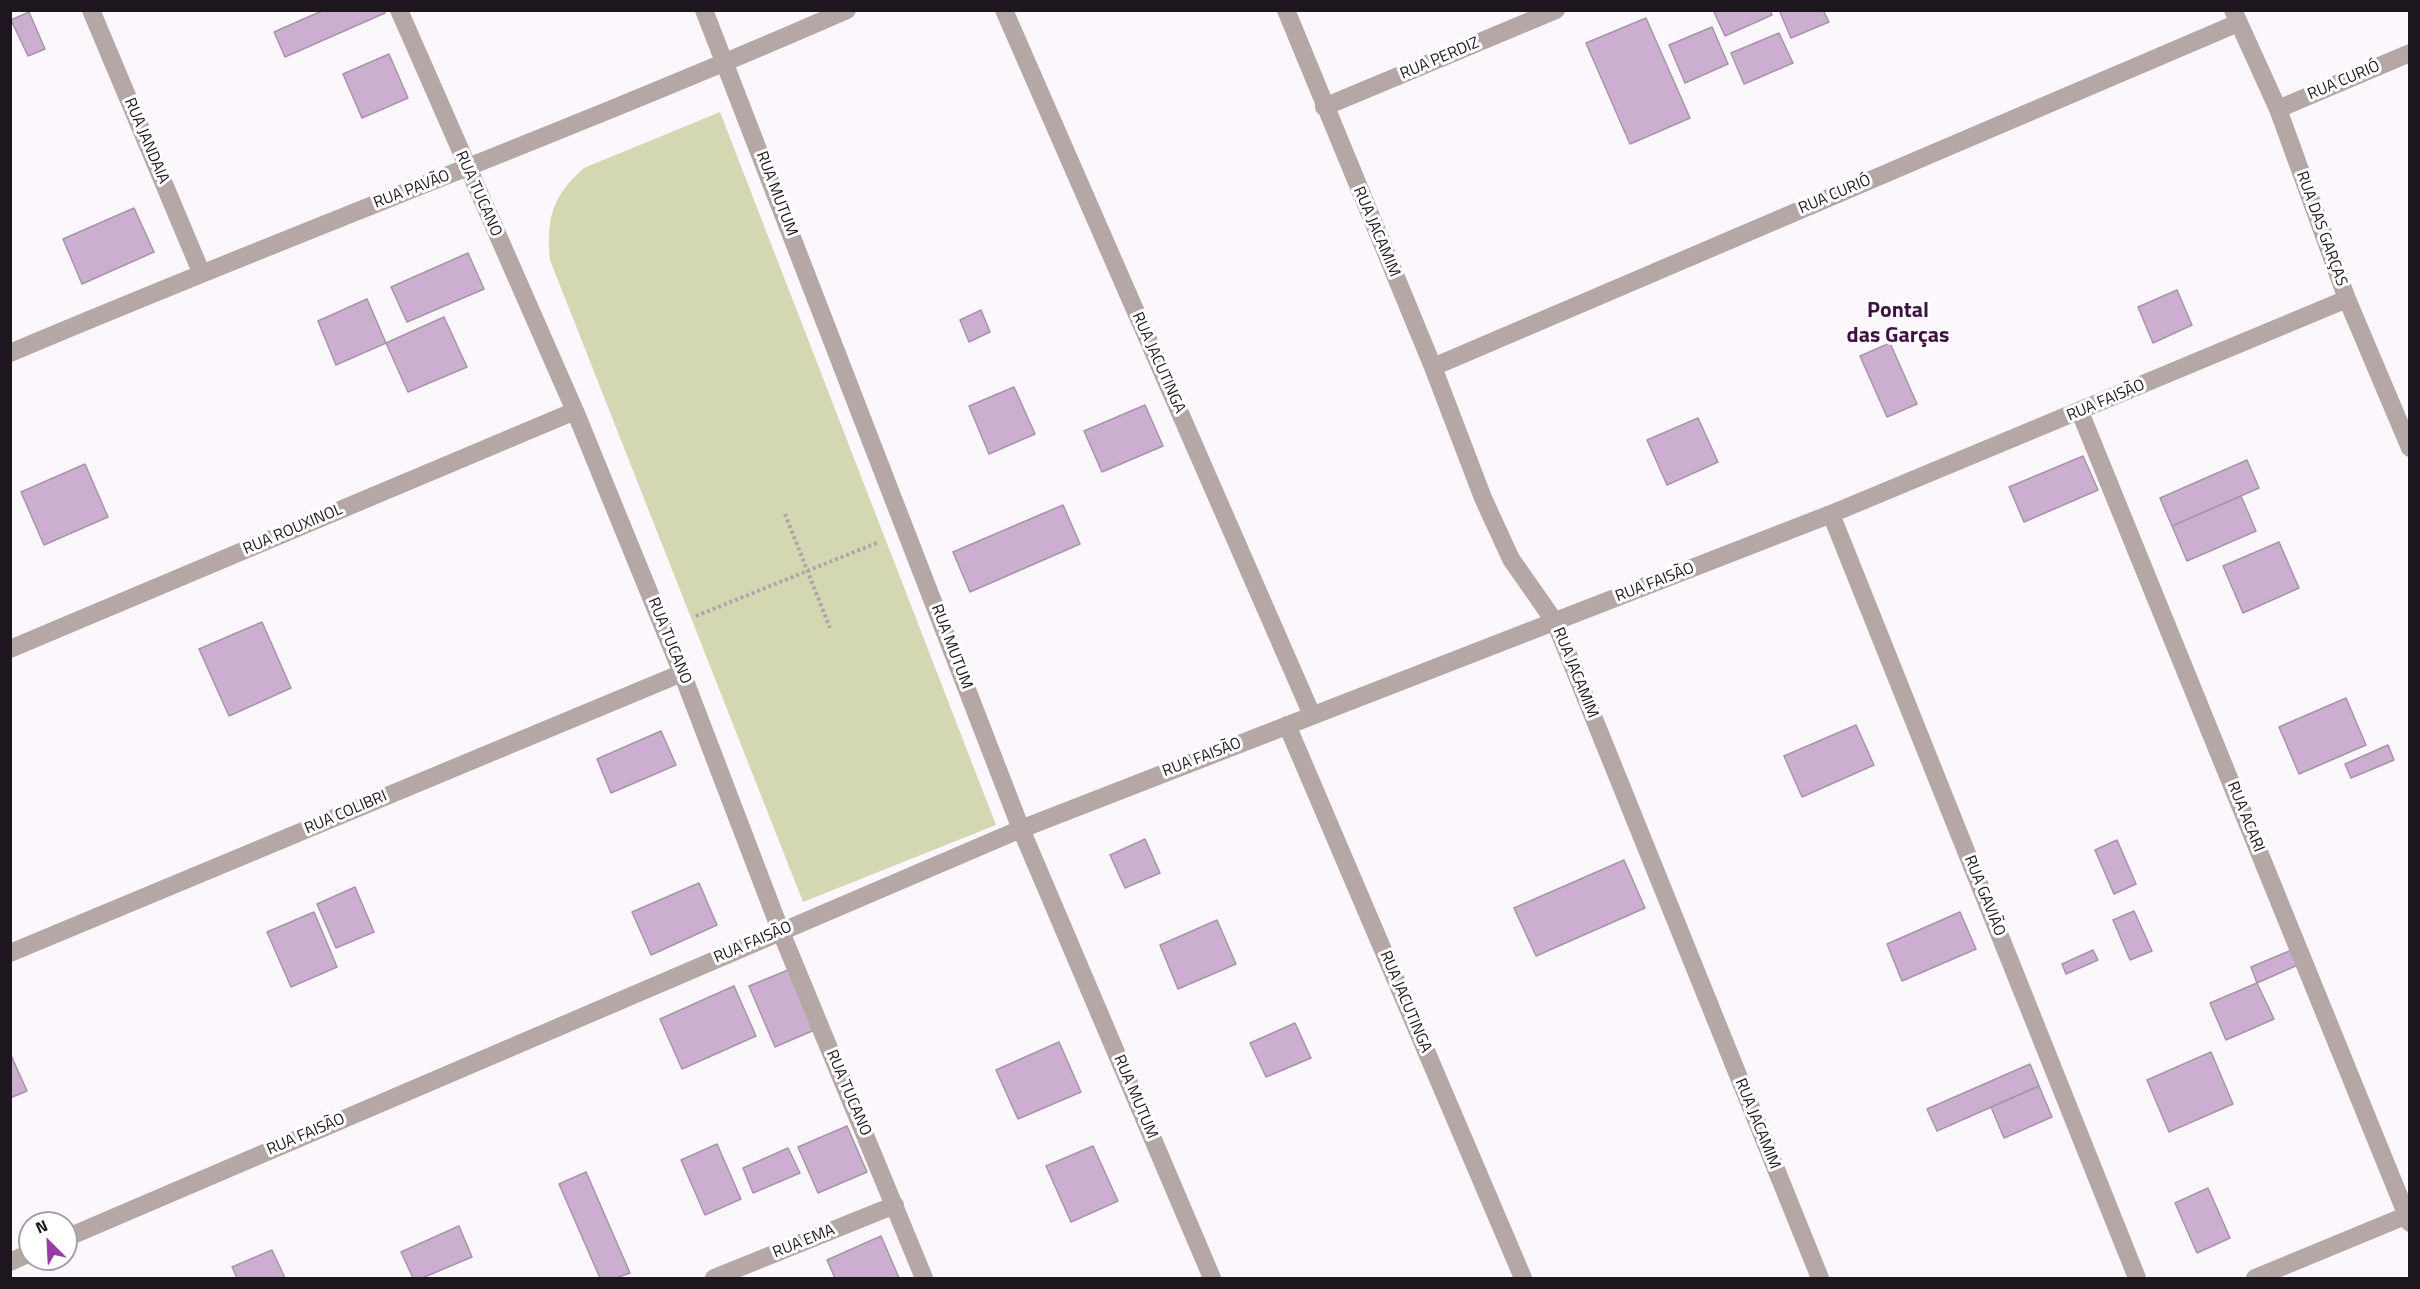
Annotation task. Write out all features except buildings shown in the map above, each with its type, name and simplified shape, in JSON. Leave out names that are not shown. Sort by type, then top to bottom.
[{"type":"street","name":"RUA JANDAIA","points":[[91,10],[201,272]]},
{"type":"street","name":"RUA TUCANO","points":[[399,10],[466,168],[575,411],[682,673],[781,932],[924,1278]]},
{"type":"street","name":"RUA MUTUM","points":[[704,10],[1021,829],[1212,1278]]},
{"type":"street","name":"RUA PAVÃO","points":[[10,353],[201,272],[726,63],[847,10]]},
{"type":"street","name":"RUA JACUTINGA","points":[[1004,10],[1312,715]]},
{"type":"street","name":"RUA JACAMIM","points":[[1286,10],[1433,367],[1483,498],[1511,559],[1555,622],[1820,1278]]},
{"type":"street","name":"RUA PERDIZ","points":[[1324,107],[1556,10]]},
{"type":"street","name":"RUA DAS GARÇAS","points":[[2235,17],[2278,109],[2347,299],[2409,448]]},
{"type":"street","name":"RUA CURIÓ","points":[[1433,367],[2235,17]]},
{"type":"street","name":"RUA CURIÓ","points":[[2278,109],[2409,53]]},
{"type":"street","name":"RUA FAISÃO","points":[[78,1233],[1021,829],[1831,514],[2347,299]]},
{"type":"street","name":"RUA ROUXINOL","points":[[10,649],[575,411]]},
{"type":"street","name":"RUA ACARI","points":[[2080,412],[2408,1217]]},
{"type":"street","name":"RUA GAVIÃO","points":[[1831,514],[2137,1278]]},
{"type":"street","name":"RUA COLIBRI","points":[[10,953],[682,673]]},
{"type":"street","name":"RUA JACUTINGA","points":[[1287,725],[1523,1278]]},
{"type":"street","name":"RUA EMA","points":[[714,1278],[895,1205]]},
{"type":"street","points":[[2255,1278],[2408,1217]]},
{"type":"path","points":[[785,514],[830,628]]},
{"type":"path","points":[[696,616],[886,539]]},
{"type":"green space","points":[[720,112],[996,825],[803,902],[550,260],[549,232],[554,209],[565,188],[584,168]]},
{"type":"district","name":"Pontal das Garças","points":[[1898,324]]}]
